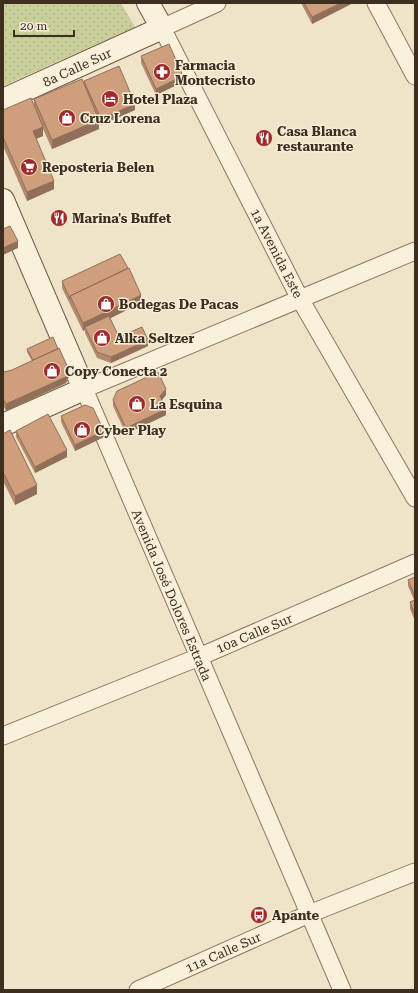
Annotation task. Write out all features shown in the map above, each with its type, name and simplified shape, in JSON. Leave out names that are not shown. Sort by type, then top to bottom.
[{"type":"street","name":"1a Avenida Este","points":[[148,3],[300,299],[415,498]]},
{"type":"street","name":"8a Calle Sur","points":[[3,100],[217,3]]},
{"type":"street","points":[[376,3],[415,76]]},
{"type":"street","name":"Avenida José Dolores Estrada","points":[[3,200],[342,990]]},
{"type":"street","points":[[3,425],[84,389],[415,251]]},
{"type":"street","name":"10a Calle Sur","points":[[3,736],[199,657],[415,563]]},
{"type":"street","name":"11a Calle Sur","points":[[138,990],[309,914],[415,872]]},
{"type":"green space","points":[[3,3],[121,3],[135,27],[3,86]]},
{"type":"building","points":[[304,3],[341,3],[312,17]]},
{"type":"building","name":"Farmacia Montecristo","points":[[169,44],[183,76],[156,89],[141,56]]},
{"type":"building","name":"Hotel Plaza","points":[[119,66],[135,104],[101,119],[84,81]]},
{"type":"building","name":"Cruz Lorena","points":[[82,79],[99,120],[52,140],[34,99]]},
{"type":"building","name":"Reposteria Belen","points":[[31,98],[43,127],[33,131],[54,181],[27,192],[3,137],[3,110]]},
{"type":"building","points":[[10,226],[18,241],[3,248],[3,229]]},
{"type":"building","points":[[120,254],[128,268],[70,296],[70,299],[62,281]]},
{"type":"building","name":"Bodegas De Pacas","points":[[129,268],[141,295],[83,323],[70,296]]},
{"type":"building","name":"Alka Seltzer","points":[[109,316],[119,337],[142,327],[148,340],[111,357],[97,352],[85,327]]},
{"type":"building","points":[[53,337],[58,349],[33,360],[27,349]]},
{"type":"building","points":[[59,348],[69,370],[66,377],[6,404],[3,399],[3,369],[4,372],[12,370]]},
{"type":"building","name":"La Esquina","points":[[158,372],[166,389],[160,396],[166,409],[126,428],[113,400],[117,391]]},
{"type":"building","name":"Cyber Play","points":[[85,405],[93,408],[104,431],[75,445],[61,416]]},
{"type":"building","points":[[48,414],[67,450],[35,467],[16,431]]},
{"type":"building","points":[[10,430],[37,485],[15,496],[4,474],[3,475],[3,434]]},
{"type":"building","points":[[415,577],[415,596],[408,580]]},
{"type":"building","points":[[415,600],[415,615],[410,602]]},
{"type":"place","name":"Farmacia Montecristo","points":[[162,72]]},
{"type":"place","name":"Hotel Plaza","points":[[110,99]]},
{"type":"place","name":"Cruz Lorena","points":[[67,118]]},
{"type":"place","name":"Casa Blanca restaurante","points":[[264,138]]},
{"type":"place","name":"Reposteria Belen","points":[[29,167]]},
{"type":"place","name":"Marina's Buffet","points":[[59,218]]},
{"type":"place","name":"Bodegas De Pacas","points":[[106,304]]},
{"type":"place","name":"Alka Seltzer","points":[[102,338]]},
{"type":"place","name":"Copy Conecta 2","points":[[52,371]]},
{"type":"place","name":"La Esquina","points":[[137,404]]},
{"type":"place","name":"Cyber Play","points":[[82,430]]},
{"type":"place","name":"Apante","points":[[259,915]]}]
